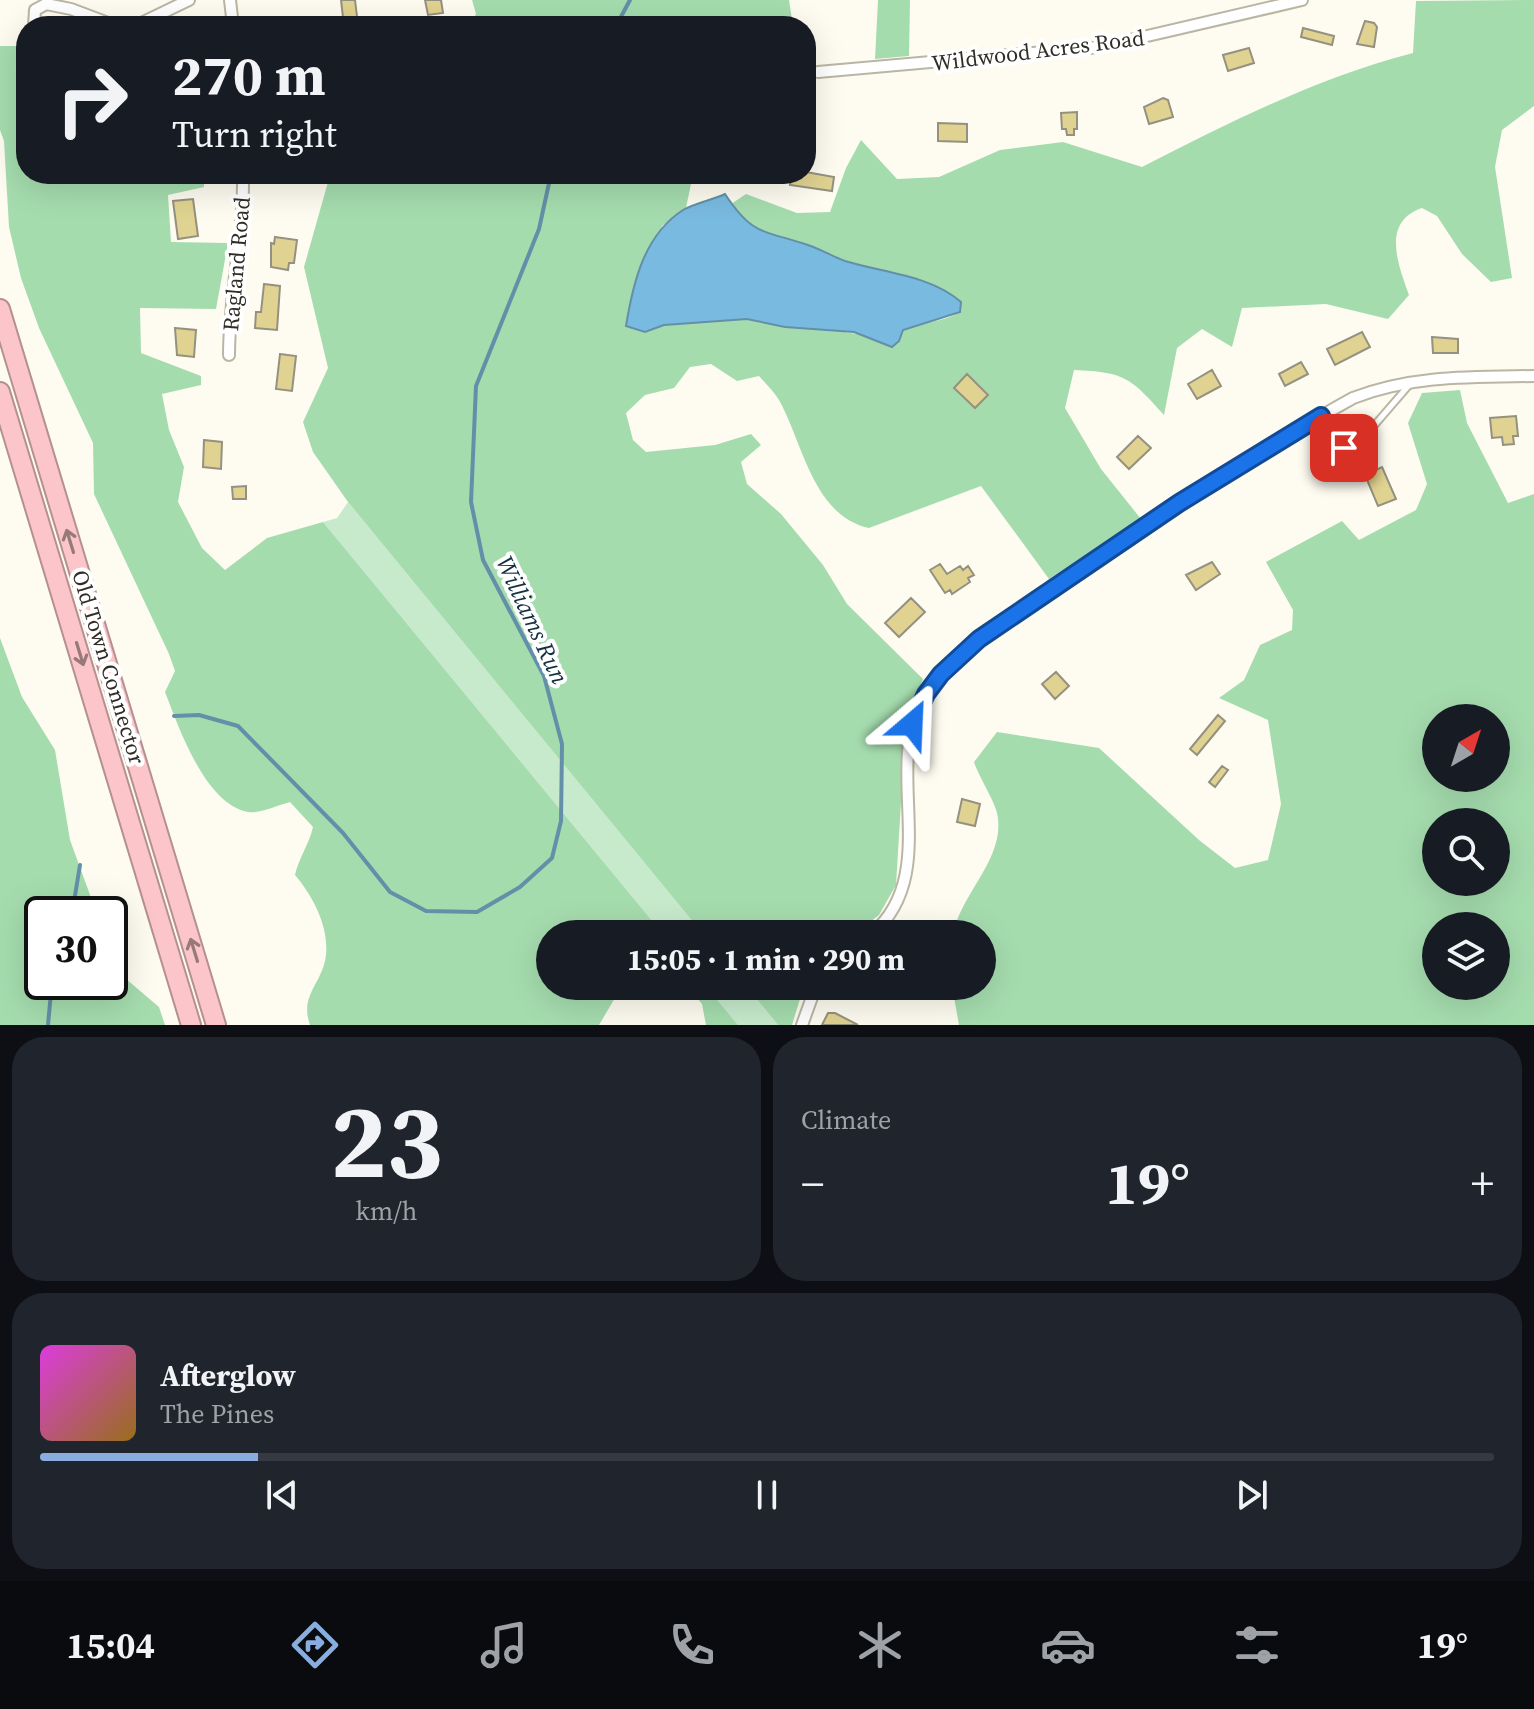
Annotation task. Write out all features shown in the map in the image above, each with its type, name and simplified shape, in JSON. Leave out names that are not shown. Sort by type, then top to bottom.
[{"type":"highway","name":"Old Town Connector","points":[[0,309],[216,1025]]},
{"type":"highway","name":"Old Town Connector","points":[[0,392],[191,1025]]},
{"type":"street","points":[[156,16],[189,0]]},
{"type":"street","name":"Wildwood Acres Road","points":[[818,72],[1100,47],[1302,0]]},
{"type":"street","points":[[35,16],[35,10],[46,4],[87,16]]},
{"type":"street","name":"Ragland Road","points":[[229,355],[230,304],[242,229],[243,184]]},
{"type":"street","points":[[885,920],[891,914],[905,878],[909,836],[910,739],[919,707],[941,674],[979,639],[1179,503],[1321,416],[1381,387],[1413,380],[1534,376]]},
{"type":"street","points":[[802,1025],[811,1000]]},
{"type":"lane","points":[[1321,416],[1323,429],[1334,444],[1354,449],[1413,380]]},
{"type":"green space","points":[[472,0],[789,0],[791,16],[475,16]]},
{"type":"green space","points":[[878,0],[910,0],[909,56],[875,59]]},
{"type":"green space","points":[[1534,0],[1534,106],[1502,130],[1495,167],[1512,278],[1491,282],[1462,254],[1437,216],[1422,208],[1409,214],[1397,234],[1397,258],[1409,295],[1388,319],[1326,304],[1242,308],[1232,347],[1202,329],[1177,348],[1164,415],[1126,379],[1074,370],[1065,408],[1101,469],[1141,519],[1049,579],[981,486],[869,528],[850,521],[822,494],[779,400],[759,376],[737,381],[711,364],[690,367],[674,388],[645,395],[626,413],[633,440],[646,452],[715,445],[751,434],[761,445],[741,462],[747,484],[781,514],[823,565],[847,604],[923,679],[906,720],[896,885],[879,915],[873,920],[691,920],[348,502],[313,452],[303,422],[328,368],[304,267],[327,184],[691,184],[686,208],[662,226],[644,332],[664,325],[746,318],[785,327],[815,327],[899,341],[903,330],[960,312],[961,302],[923,281],[851,263],[811,246],[764,233],[748,223],[731,204],[746,194],[797,213],[830,212],[846,168],[861,140],[897,179],[939,177],[1000,150],[1063,142],[1142,167],[1308,88],[1413,53],[1416,1]]},
{"type":"green space","points":[[0,46],[16,46],[16,184],[204,184],[204,187],[168,195],[171,242],[228,243],[216,309],[140,308],[141,353],[201,376],[201,385],[162,394],[169,430],[184,467],[178,502],[202,548],[225,570],[267,538],[323,522],[651,920],[536,920],[536,1000],[614,1000],[599,1025],[310,1025],[307,1005],[324,965],[325,934],[308,892],[295,875],[313,827],[290,802],[253,812],[233,806],[207,780],[178,725],[165,692],[175,671],[94,494],[93,443],[39,328],[21,278],[9,227],[4,141],[0,130]]},
{"type":"green space","points":[[1460,390],[1467,423],[1508,503],[1534,494],[1534,1025],[959,1025],[955,1000],[996,1000],[996,920],[958,920],[995,845],[998,829],[996,808],[974,762],[997,732],[1099,748],[1199,840],[1235,868],[1268,860],[1281,804],[1268,720],[1219,698],[1244,680],[1260,645],[1292,630],[1293,610],[1266,562],[1342,521],[1359,540],[1416,510],[1427,484],[1408,423],[1422,393]]},
{"type":"green space","points":[[348,502],[691,920],[651,920],[323,522],[337,518]]},
{"type":"green space","points":[[0,638],[22,697],[55,750],[70,840],[90,896],[24,896],[24,1000],[128,1000],[128,981],[159,1007],[165,1025],[0,1025]]},
{"type":"green space","points":[[699,1000],[717,1000],[738,1025],[706,1025]]},
{"type":"green space","points":[[717,1000],[757,1000],[778,1025],[738,1025]]},
{"type":"green space","points":[[757,1000],[800,1000],[792,1025],[778,1025]]},
{"type":"water","points":[[725,194],[743,217],[759,229],[845,261],[921,280],[961,302],[960,312],[903,330],[899,341],[892,347],[854,332],[785,327],[747,319],[664,325],[645,332],[626,326],[642,261],[659,233],[683,210]]},
{"type":"building","points":[[341,0],[355,0],[357,16],[343,16]]},
{"type":"building","points":[[425,0],[441,0],[443,13],[428,15]]},
{"type":"building","points":[[1365,21],[1377,27],[1374,47],[1357,44]]},
{"type":"building","points":[[1303,28],[1334,36],[1332,45],[1301,37]]},
{"type":"building","points":[[1249,48],[1254,63],[1228,71],[1223,55]]},
{"type":"building","points":[[1163,98],[1168,100],[1173,117],[1149,124],[1144,107]]},
{"type":"building","points":[[1077,112],[1077,129],[1074,129],[1074,135],[1067,135],[1066,129],[1062,129],[1061,113]]},
{"type":"building","points":[[938,123],[967,124],[967,142],[938,141]]},
{"type":"building","points":[[816,174],[834,177],[832,191],[790,185],[816,184]]},
{"type":"building","points":[[193,199],[198,236],[178,239],[173,201]]},
{"type":"building","points":[[275,237],[297,240],[294,263],[289,263],[288,270],[271,267],[271,243],[274,244]]},
{"type":"building","points":[[264,284],[280,286],[277,330],[255,328],[256,312],[261,312]]},
{"type":"building","points":[[175,328],[196,330],[194,357],[177,355]]},
{"type":"building","points":[[1362,332],[1370,347],[1335,365],[1327,349]]},
{"type":"building","points":[[1432,337],[1458,339],[1458,353],[1433,353]]},
{"type":"building","points":[[280,354],[296,356],[292,391],[276,389]]},
{"type":"building","points":[[1301,362],[1308,374],[1285,386],[1279,374]]},
{"type":"building","points":[[1212,370],[1221,386],[1197,399],[1188,384]]},
{"type":"building","points":[[967,374],[988,395],[975,408],[954,388]]},
{"type":"building","points":[[1516,416],[1518,436],[1513,436],[1514,444],[1503,445],[1502,437],[1492,438],[1490,418]]},
{"type":"building","points":[[1138,436],[1151,448],[1129,469],[1117,457]]},
{"type":"building","points":[[204,440],[222,442],[221,469],[203,467]]},
{"type":"building","points":[[1382,467],[1396,499],[1378,506],[1365,475]]},
{"type":"building","points":[[246,486],[246,499],[233,499],[232,487]]},
{"type":"building","points":[[1212,562],[1220,574],[1196,590],[1186,575]]},
{"type":"building","points":[[940,564],[947,574],[960,566],[963,570],[968,566],[974,575],[968,578],[970,582],[952,594],[950,590],[945,593],[930,570]]},
{"type":"building","points":[[911,598],[925,612],[899,637],[885,623]]},
{"type":"building","points":[[1056,672],[1069,686],[1055,699],[1042,684]]},
{"type":"building","points":[[1218,715],[1225,721],[1197,755],[1190,749]]},
{"type":"building","points":[[1222,766],[1228,770],[1215,787],[1209,782]]},
{"type":"building","points":[[962,799],[980,804],[975,826],[957,822]]},
{"type":"building","points":[[828,1013],[835,1013],[858,1025],[822,1025]]},
{"type":"waterway","name":"Williams Run","points":[[621,16],[630,0]]},
{"type":"waterway","name":"Williams Run","points":[[174,716],[199,715],[238,726],[343,833],[390,892],[426,911],[477,912],[520,887],[552,858],[561,821],[562,744],[544,676],[483,560],[471,502],[476,386],[539,229],[549,184]]},
{"type":"waterway","name":"Williams Run","points":[[75,896],[80,865]]},
{"type":"waterway","name":"Williams Run","points":[[48,1025],[50,1000]]},
{"type":"route","points":[[912,724],[926,694],[959,655],[1179,503],[1321,416],[1328,437],[1344,448]]}]
